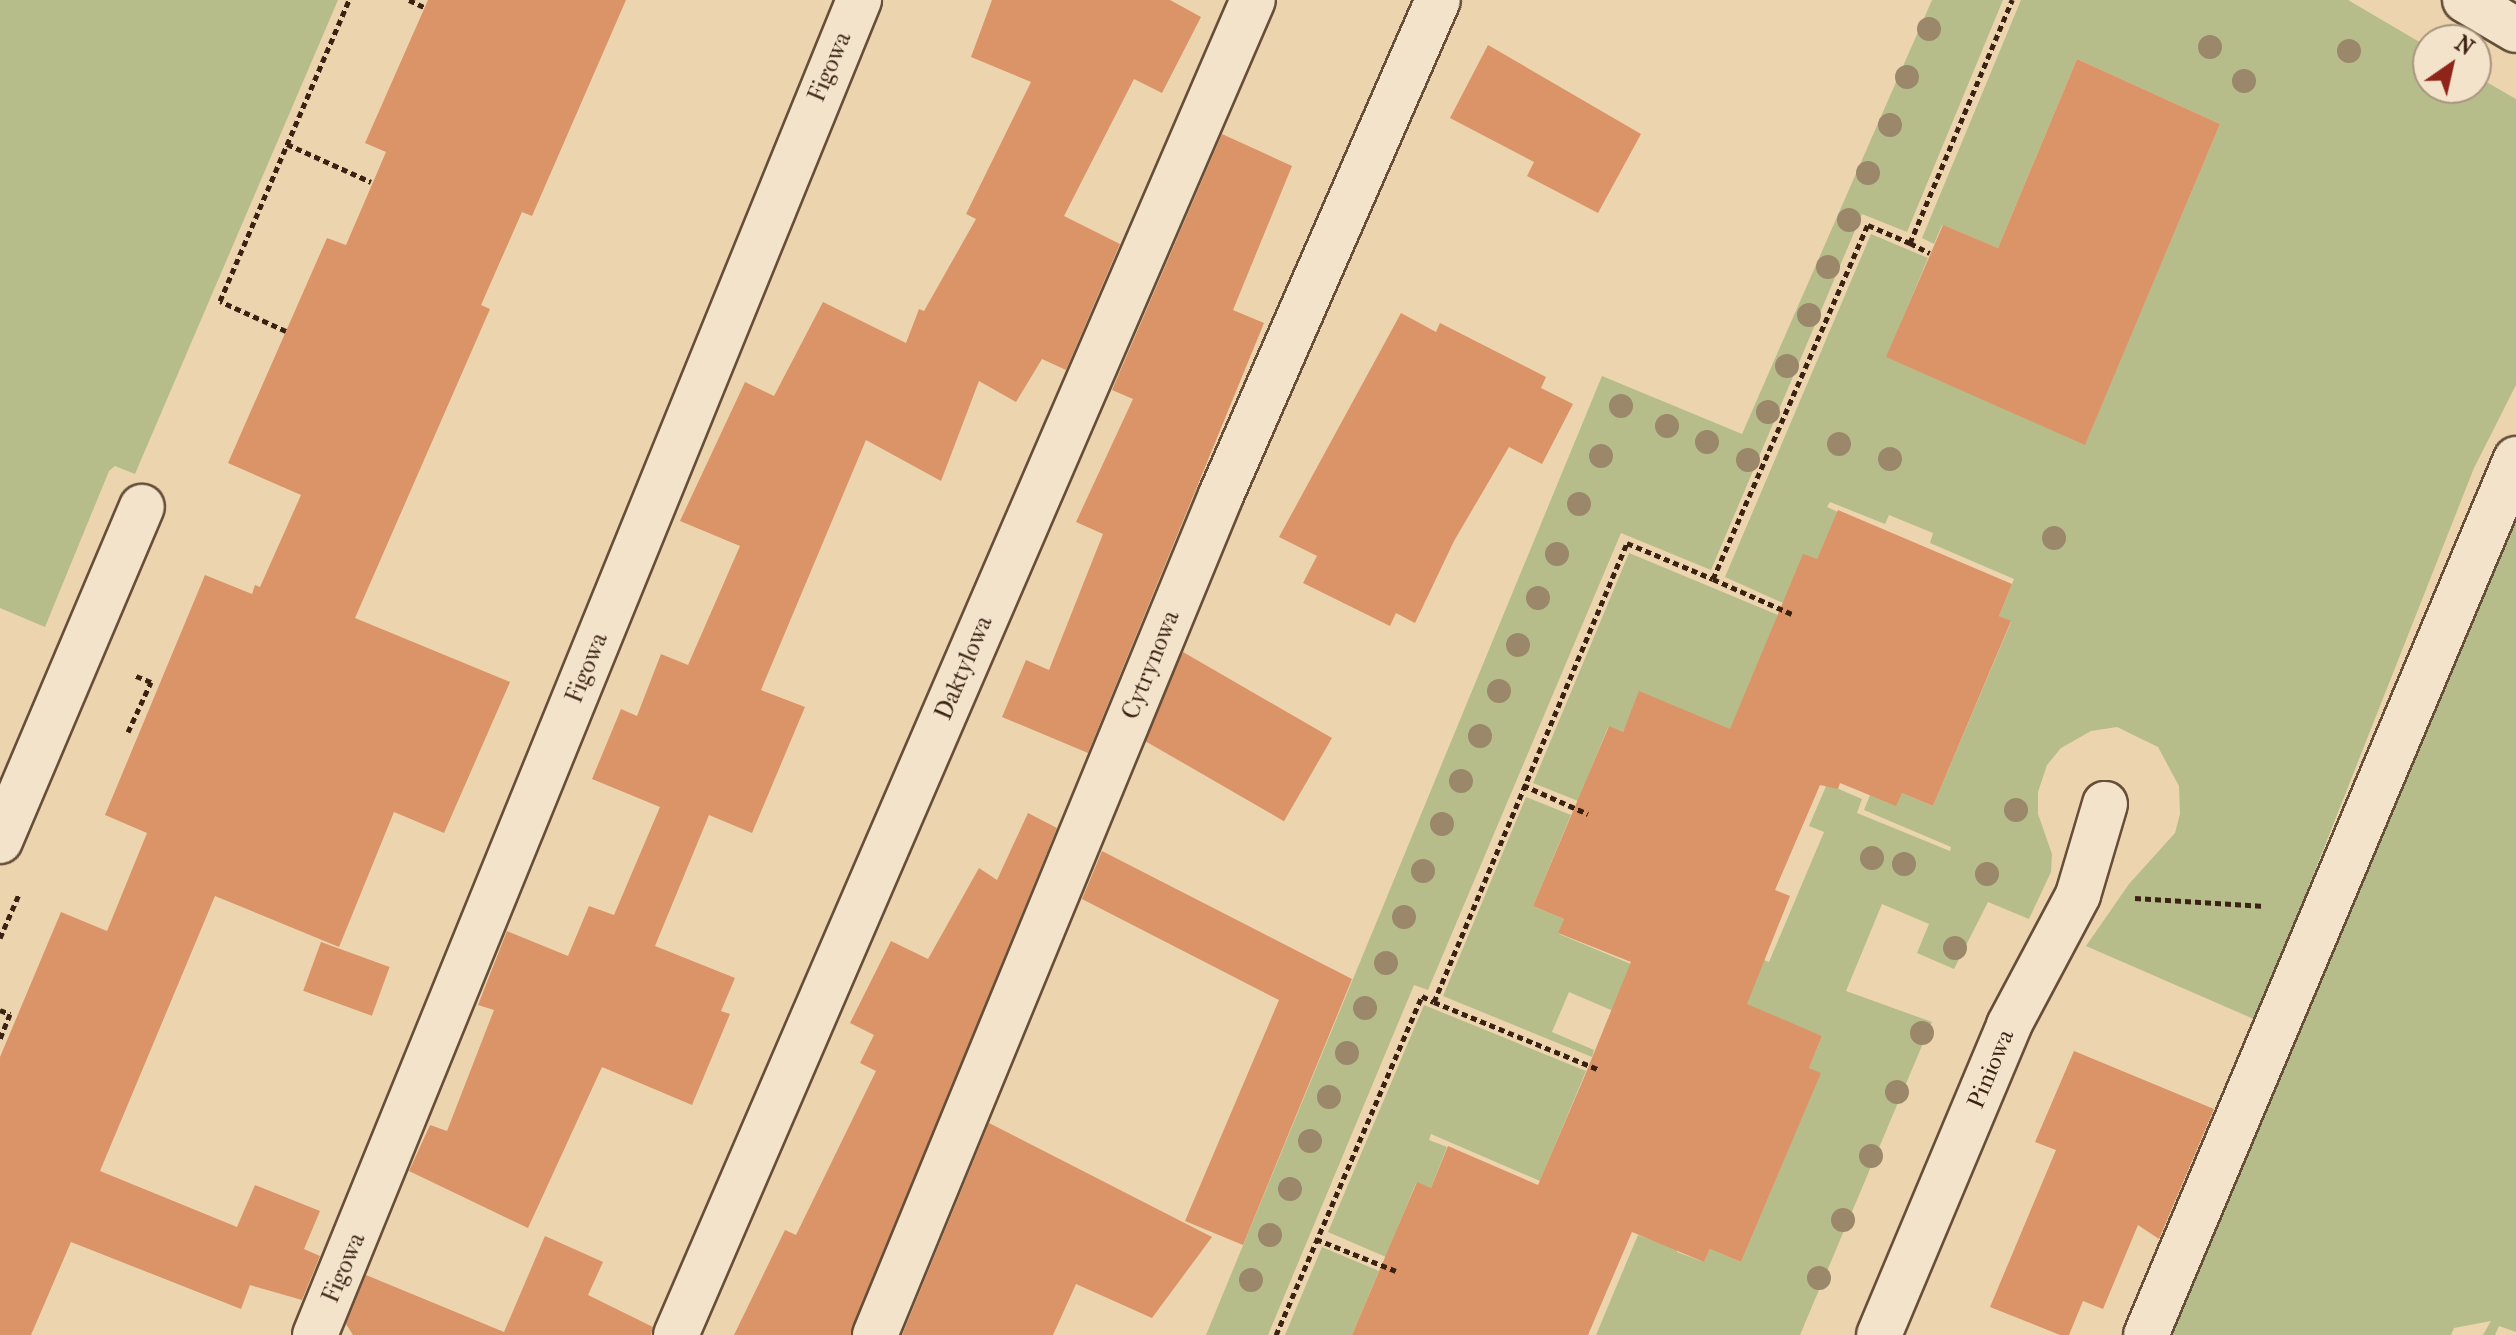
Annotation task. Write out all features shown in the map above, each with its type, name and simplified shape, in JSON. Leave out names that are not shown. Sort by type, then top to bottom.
[{"type":"street","name":"Figowa","points":[[315,1335],[859,0]]},
{"type":"street","name":"Daktylowa","points":[[676,1335],[1253,0]]},
{"type":"street","name":"Cytrynowa","points":[[875,1335],[1221,495],[1438,0]]},
{"type":"street","points":[[2465,0],[2516,30]]},
{"type":"street","points":[[2146,1335],[2516,459]]},
{"type":"street","points":[[0,841],[142,507]]},
{"type":"street","name":"Piniowa","points":[[1879,1335],[2009,1025],[2078,895],[2105,804]]},
{"type":"path","points":[[286,331],[220,301],[349,0]]},
{"type":"path","points":[[409,0],[424,7]]},
{"type":"path","points":[[1910,243],[2012,0]]},
{"type":"path","points":[[287,144],[371,182]]},
{"type":"path","points":[[1713,579],[1868,225],[1930,253]]},
{"type":"path","points":[[1434,1002],[1627,543],[1792,614]]},
{"type":"path","points":[[127,671],[151,682],[128,732]]},
{"type":"path","points":[[1523,785],[1588,814]]},
{"type":"path","points":[[2078,895],[2326,910]]},
{"type":"path","points":[[1276,1335],[1422,996],[1600,1070]]},
{"type":"path","points":[[0,1010],[10,1014],[0,1039]]},
{"type":"path","points":[[1316,1239],[1396,1271]]},
{"type":"green space","points":[[0,0],[338,0],[135,474],[115,466],[109,471],[45,627],[0,608]]},
{"type":"green space","points":[[1932,0],[2003,0],[1907,232],[1862,214],[1711,570],[1621,533],[1428,990],[1414,985],[1268,1335],[1206,1335],[1602,376],[1742,434]]},
{"type":"green space","points":[[2021,0],[2348,0],[2412,38],[2412,104],[2492,104],[2492,85],[2516,99],[2516,385],[2474,468],[2256,1020],[2086,946],[2129,884],[2175,833],[2180,814],[2179,786],[2158,747],[2117,727],[2091,731],[2061,748],[2047,765],[2038,792],[2038,814],[2052,854],[2051,872],[2029,919],[1988,902],[1954,969],[1917,953],[1929,924],[1882,904],[1846,991],[1932,1022],[1800,1335],[1596,1335],[1638,1235],[1649,1239],[1655,1226],[1682,1237],[1677,1252],[1704,1262],[1710,1249],[1741,1262],[1820,1074],[1809,1068],[1822,1036],[1729,1001],[1749,954],[1769,962],[1824,832],[1809,826],[1827,784],[1862,799],[1857,813],[1950,851],[1951,847],[1864,810],[1870,795],[1902,793],[1933,806],[2011,622],[1999,616],[2014,579],[1930,543],[1933,533],[1889,515],[1885,524],[1830,502],[1827,507],[1838,512],[1817,559],[1783,603],[1725,577],[1871,234],[1928,258],[1887,357],[2085,444],[2220,124],[2077,59],[1998,248],[1942,225],[1934,244],[1922,238]]},
{"type":"green space","points":[[2516,518],[2516,1332],[2499,1326],[2495,1335],[2483,1335],[2491,1321],[2454,1328],[2451,1335],[2166,1335]]},
{"type":"green space","points":[[1629,553],[1778,615],[1729,733],[1640,692],[1623,732],[1608,727],[1578,801],[1533,783]]},
{"type":"green space","points":[[1526,797],[1571,815],[1533,906],[1564,919],[1559,934],[1631,964],[1625,1016],[1569,992],[1552,1032],[1594,1050],[1592,1057],[1443,996]]},
{"type":"green space","points":[[1424,1005],[1586,1071],[1540,1181],[1431,1134],[1429,1140],[1447,1147],[1431,1188],[1416,1183],[1386,1257],[1328,1232]]},
{"type":"green space","points":[[1322,1247],[1379,1271],[1352,1335],[1285,1335]]},
{"type":"building","points":[[428,0],[626,0],[532,216],[522,212],[481,305],[490,309],[355,618],[510,682],[444,833],[394,812],[339,947],[215,896],[100,1171],[237,1227],[255,1185],[320,1211],[304,1249],[320,1256],[302,1300],[250,1285],[241,1309],[71,1242],[31,1335],[0,1335],[0,1057],[61,912],[107,931],[147,833],[105,815],[205,575],[252,594],[255,585],[260,587],[301,495],[228,463],[327,238],[346,245],[386,152],[365,143]]},
{"type":"building","points":[[992,0],[1170,0],[1201,17],[1162,93],[1134,79],[1064,216],[1120,244],[1066,370],[1042,359],[1016,402],[979,381],[941,481],[866,440],[761,690],[805,707],[752,833],[709,815],[655,946],[735,978],[721,1011],[730,1014],[692,1105],[602,1067],[528,1228],[409,1171],[430,1125],[447,1131],[494,1010],[478,1005],[507,931],[568,956],[589,906],[614,915],[660,807],[592,779],[621,709],[637,716],[661,654],[688,665],[740,546],[680,521],[745,382],[774,396],[823,302],[906,343],[919,309],[924,311],[976,219],[966,214],[1031,82],[971,57]]},
{"type":"building","points":[[1488,45],[1641,134],[1598,213],[1527,176],[1534,162],[1450,118]]},
{"type":"building","points":[[2077,59],[2220,124],[2085,445],[1886,357],[1943,225],[1998,248]]},
{"type":"building","points":[[1222,134],[1292,166],[1233,310],[1264,323],[1088,753],[1002,717],[1026,660],[1049,670],[1103,534],[1076,522],[1133,399],[1112,390]]},
{"type":"building","points":[[1401,313],[1436,332],[1440,323],[1546,377],[1541,388],[1573,404],[1542,464],[1509,447],[1454,541],[1415,623],[1396,613],[1390,626],[1303,583],[1317,556],[1279,537]]},
{"type":"building","points":[[1838,510],[2012,584],[1999,616],[2011,621],[1933,806],[1902,793],[1896,806],[1840,783],[1838,789],[1820,785],[1775,890],[1790,896],[1747,1004],[1822,1036],[1809,1068],[1821,1073],[1741,1262],[1710,1249],[1704,1262],[1632,1232],[1588,1335],[1352,1335],[1417,1182],[1431,1188],[1448,1146],[1538,1185],[1583,1080],[1631,962],[1558,933],[1564,919],[1533,906],[1609,726],[1623,732],[1639,691],[1730,729],[1803,554],[1817,559]]},
{"type":"building","points":[[1183,652],[1332,738],[1284,821],[1135,735]]},
{"type":"building","points":[[1028,813],[1057,828],[851,1335],[734,1335],[785,1230],[796,1235],[876,1071],[860,1063],[874,1035],[850,1023],[891,941],[928,959],[979,868],[997,880]]},
{"type":"building","points":[[1102,851],[1352,979],[1243,1245],[1185,1221],[1279,1000],[1082,899]]},
{"type":"building","points":[[321,942],[390,967],[372,1016],[303,991]]},
{"type":"building","points":[[2074,1051],[2214,1109],[2159,1239],[2138,1225],[2103,1309],[2083,1301],[2069,1335],[2060,1335],[1990,1307],[2056,1150],[2035,1142]]},
{"type":"building","points":[[989,1123],[1212,1237],[1152,1318],[1076,1284],[1053,1335],[902,1335]]},
{"type":"building","points":[[545,1236],[603,1262],[588,1295],[653,1327],[651,1335],[353,1335],[346,1324],[366,1275],[504,1332]]}]
